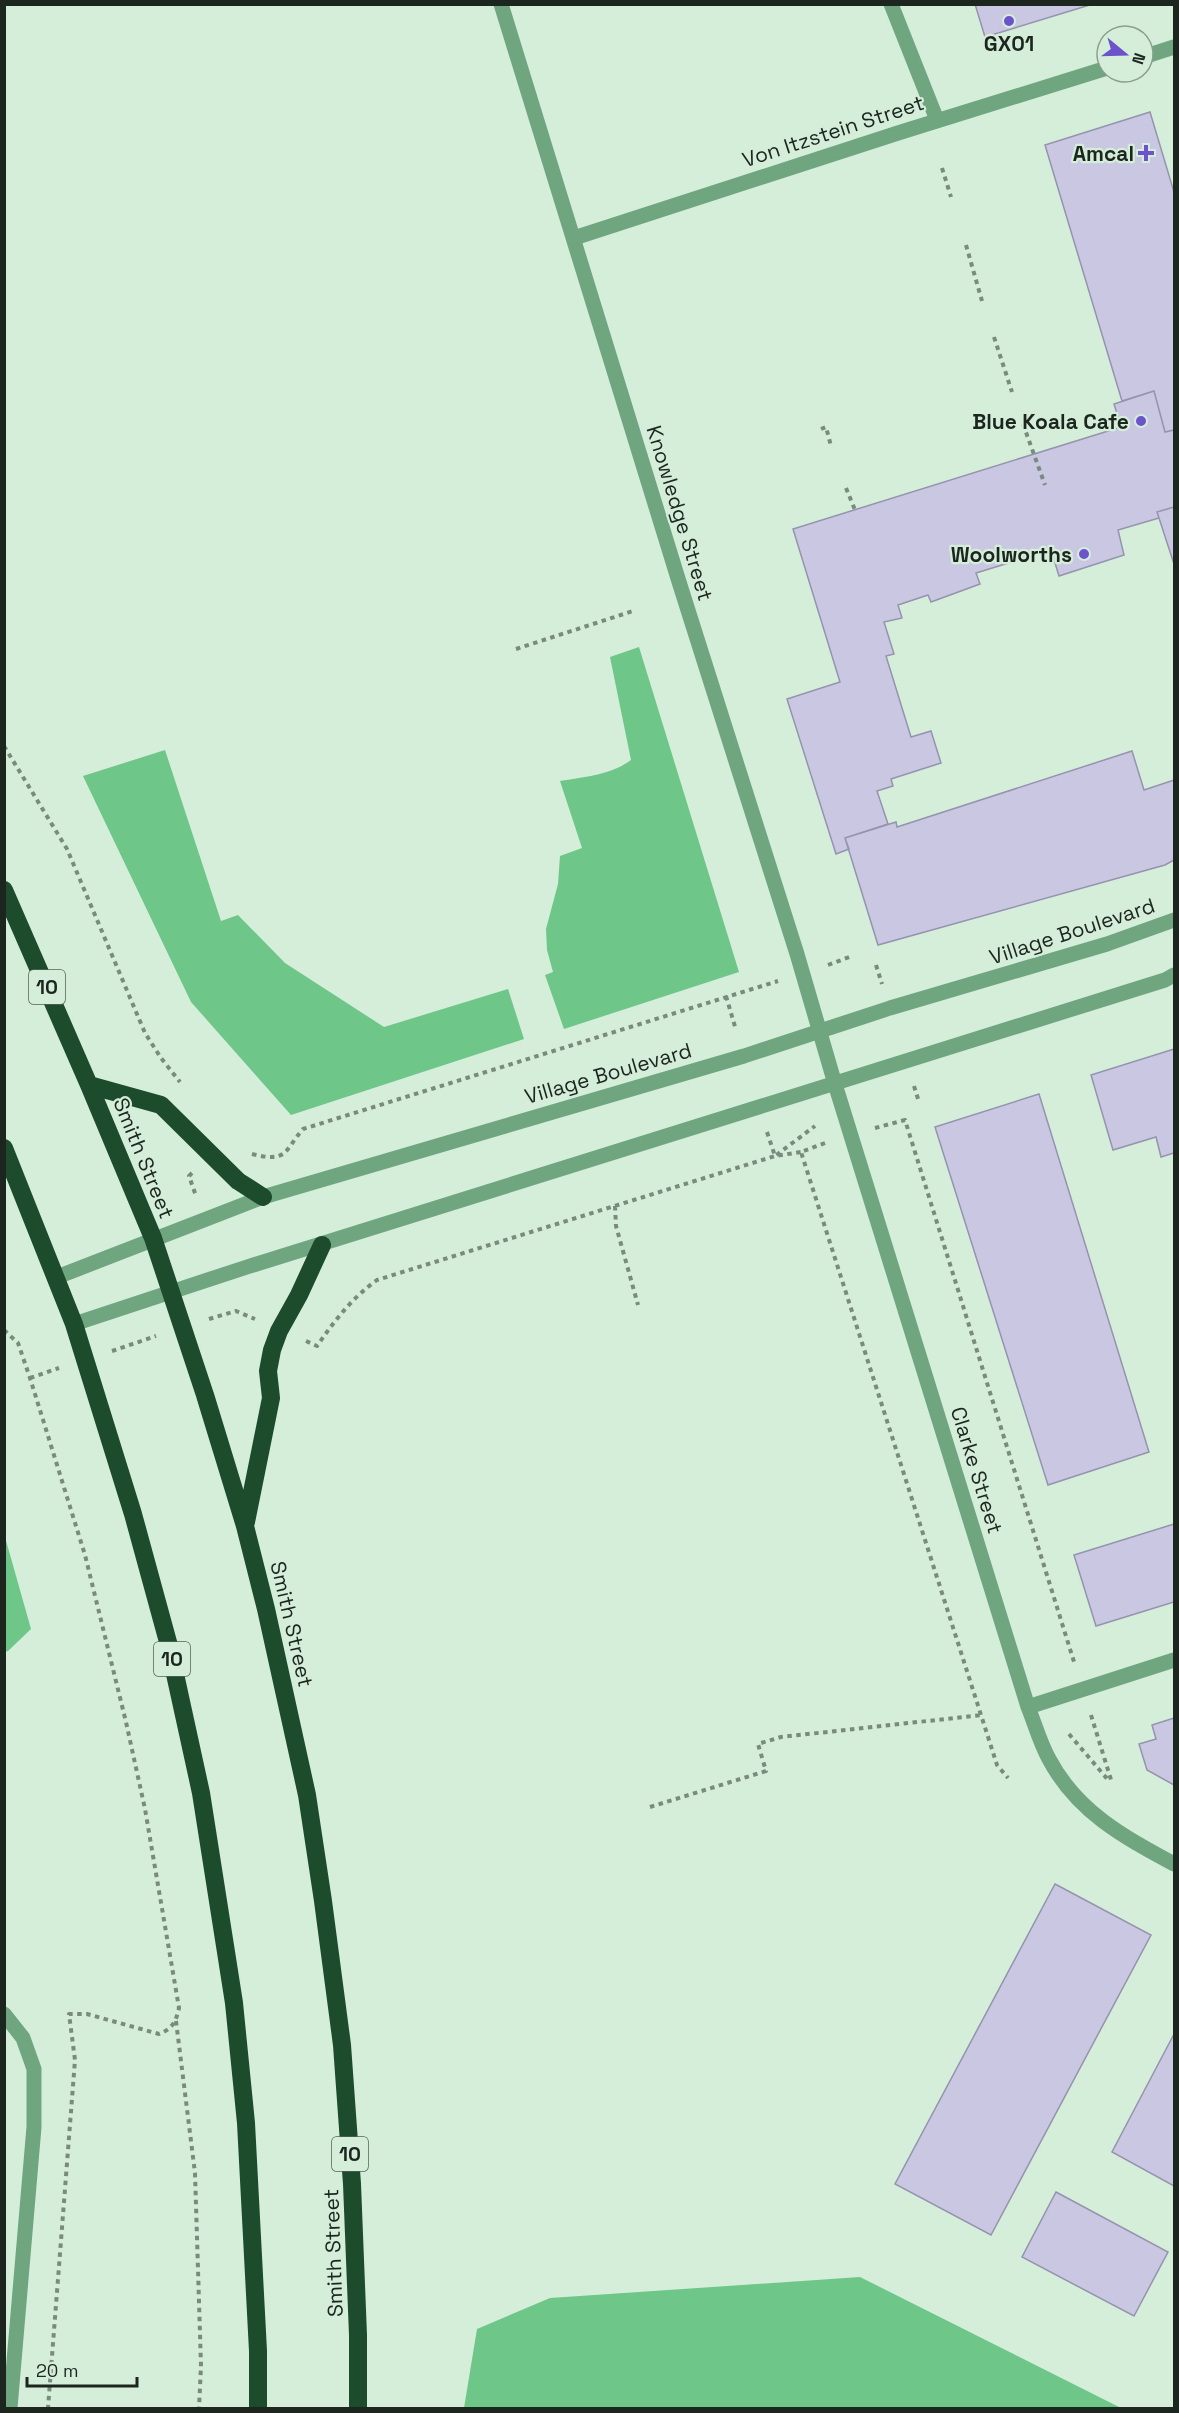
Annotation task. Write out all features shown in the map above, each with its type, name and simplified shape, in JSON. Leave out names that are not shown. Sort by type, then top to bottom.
[{"type":"highway","name":"Smith Street","points":[[4,890],[153,1238],[245,1526],[266,1609],[307,1795],[342,2045],[352,2184],[358,2335],[358,2409]]},
{"type":"highway","points":[[89,1085],[161,1105],[238,1181],[262,1197]]},
{"type":"highway","name":"10","points":[[4,1148],[74,1324],[133,1514],[168,1642],[201,1793],[234,2004],[246,2123],[257,2340],[258,2409]]},
{"type":"highway","points":[[245,1526],[271,1398],[268,1371],[272,1350],[279,1331],[322,1245]]},
{"type":"street","name":"Knowledge Street","points":[[501,4],[820,1033]]},
{"type":"street","points":[[891,4],[937,120]]},
{"type":"street","points":[[1155,53],[1174,47]]},
{"type":"street","name":"Von Itzstein Street","points":[[574,238],[937,120],[1095,72]]},
{"type":"street","name":"Village Boulevard","points":[[57,1277],[262,1197],[820,1033],[890,1008],[1107,944],[1174,920]]},
{"type":"street","points":[[74,1324],[1165,980],[1174,975]]},
{"type":"street","name":"Clarke Street","points":[[820,1033],[1028,1707],[1049,1759],[1069,1789],[1105,1824],[1174,1864]]},
{"type":"street","points":[[1028,1707],[1174,1660]]},
{"type":"street","points":[[4,2014],[23,2038],[34,2069],[34,2127],[10,2409]]},
{"type":"path","points":[[942,168],[951,197]]},
{"type":"path","points":[[966,245],[982,301]]},
{"type":"path","points":[[994,337],[1012,392]]},
{"type":"path","points":[[1023,424],[1045,485]]},
{"type":"path","points":[[820,429],[826,428],[831,446]]},
{"type":"path","points":[[846,488],[855,510]]},
{"type":"path","points":[[516,649],[633,611]]},
{"type":"path","points":[[4,746],[67,849],[145,1032],[161,1058],[182,1084]]},
{"type":"path","points":[[245,1152],[263,1157],[282,1155],[290,1149],[303,1129],[764,986]]},
{"type":"path","points":[[887,1124],[904,1120],[1112,1783],[1063,1728]]},
{"type":"path","points":[[775,1156],[815,1126]]},
{"type":"path","points":[[30,1378],[236,1311],[317,1346],[337,1317],[358,1294],[377,1280],[775,1156],[801,1152],[820,1145]]},
{"type":"path","points":[[801,1152],[997,1765],[1008,1779]]},
{"type":"path","points":[[615,1206],[616,1226],[638,1305]]},
{"type":"path","points":[[4,1330],[18,1343],[85,1555],[145,1809],[178,2008],[176,2020],[195,2173],[201,2366],[199,2409]]},
{"type":"path","points":[[650,1808],[766,1772],[759,1744],[781,1737],[982,1715]]},
{"type":"path","points":[[48,2409],[75,2060],[69,2014],[87,2014],[159,2034],[169,2030],[176,2020]]},
{"type":"green space","points":[[639,647],[739,972],[564,1029],[545,975],[553,972],[547,950],[546,929],[558,884],[560,856],[582,848],[560,781],[606,772],[631,760],[610,657]]},
{"type":"green space","points":[[165,750],[221,921],[238,915],[285,963],[384,1027],[508,989],[524,1039],[291,1115],[191,1002],[83,776]]},
{"type":"green space","points":[[5,1537],[31,1629],[5,1652]]},
{"type":"green space","points":[[860,2277],[1121,2408],[464,2408],[477,2329],[550,2298]]},
{"type":"building","name":"GX01","points":[[975,4],[1093,4],[985,37]]},
{"type":"building","points":[[1150,112],[1174,192],[1174,430],[1165,432],[1154,391],[1122,401],[1045,145]]},
{"type":"building","points":[[1154,391],[1165,432],[1174,430],[1174,507],[1157,512],[1159,518],[1118,530],[1124,555],[1059,576],[1051,550],[976,573],[980,584],[931,602],[928,595],[898,605],[902,618],[884,622],[894,654],[886,656],[911,737],[931,731],[941,763],[891,779],[893,786],[877,791],[888,824],[845,838],[849,849],[836,854],[787,699],[840,682],[793,529],[1121,427],[1114,404]]},
{"type":"building","points":[[1174,507],[1174,564],[1157,512]]},
{"type":"building","points":[[1132,751],[1144,790],[1174,780],[1174,860],[1165,865],[878,945],[845,838],[896,822],[897,827]]},
{"type":"building","points":[[1174,1049],[1174,1153],[1161,1157],[1156,1137],[1113,1150],[1091,1075]]},
{"type":"building","points":[[1039,1094],[1149,1452],[1048,1485],[935,1127]]},
{"type":"building","points":[[1174,1524],[1174,1602],[1096,1626],[1074,1555]]},
{"type":"building","points":[[1174,1718],[1174,1785],[1147,1770],[1139,1744],[1156,1739],[1152,1725]]},
{"type":"building","points":[[1055,1884],[1151,1935],[991,2235],[895,2184]]},
{"type":"building","points":[[1174,2034],[1174,2186],[1112,2152]]},
{"type":"building","points":[[1056,2192],[1168,2252],[1134,2316],[1022,2257]]},
{"type":"place","name":"GX01","points":[[1009,21]]},
{"type":"place","name":"Amcal","points":[[1146,153]]},
{"type":"place","name":"Blue Koala Cafe","points":[[1141,421]]},
{"type":"place","name":"Woolworths","points":[[1084,554]]}]
